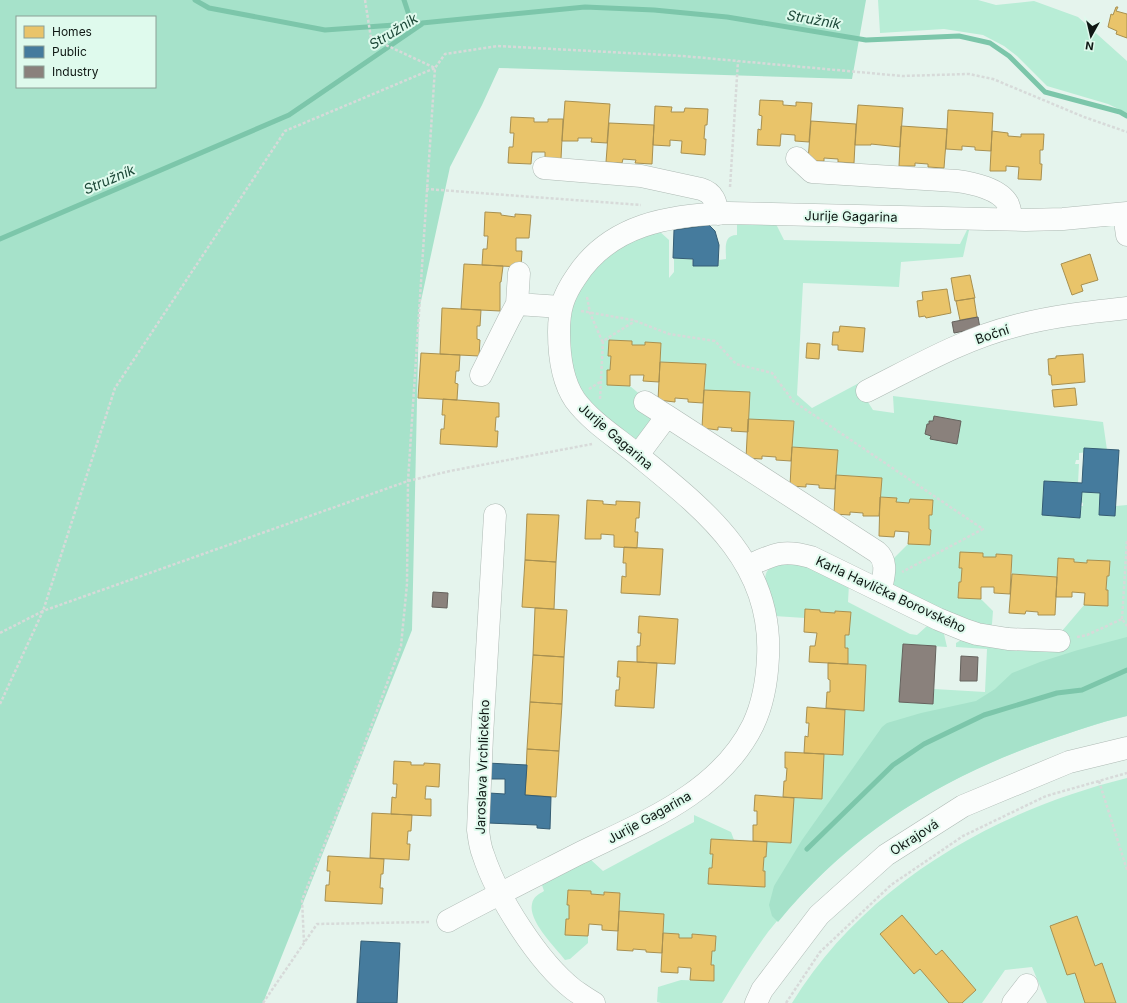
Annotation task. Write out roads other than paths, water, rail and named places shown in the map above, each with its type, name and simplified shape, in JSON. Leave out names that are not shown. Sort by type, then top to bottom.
[{"type":"street","points":[[797,158],[812,172],[910,177],[957,181],[978,185],[993,191],[1004,199],[1009,208],[1011,219]]},
{"type":"street","points":[[544,168],[641,176],[701,188],[706,190],[714,197],[723,214]]},
{"type":"street","name":"Jurije Gagarina","points":[[448,921],[500,893],[663,812],[700,788],[732,757],[751,728],[761,704],[768,661],[769,631],[758,589],[748,566],[715,523],[638,455],[596,433],[568,385],[559,346],[560,307],[564,297],[581,269],[598,250],[629,231],[659,221],[689,216],[723,214],[1126,221]]},
{"type":"street","points":[[481,375],[508,319],[517,304],[519,273]]},
{"type":"street","points":[[517,304],[560,307]]},
{"type":"street","name":"Boční","points":[[867,391],[938,355],[1015,326],[1065,316],[1127,308]]},
{"type":"street","points":[[645,402],[877,552],[884,562],[882,591]]},
{"type":"street","points":[[638,455],[667,416]]},
{"type":"street","name":"Jaroslava Vrchlického","points":[[494,515],[478,830],[483,854],[500,893],[528,938],[544,960],[573,989],[594,1003]]},
{"type":"street","name":"Karla Havlíčka Borovského","points":[[748,566],[766,557],[783,552],[801,554],[811,557],[938,619],[977,634],[1008,640],[1059,642]]},
{"type":"street","name":"Okrajová","points":[[756,1003],[762,990],[820,915],[886,855],[963,806],[1069,762],[1127,748]]},
{"type":"street","points":[[1013,1003],[1027,985]]},
{"type":"waterway","name":"Stružník","points":[[195,0],[209,8],[325,30],[422,23],[585,7],[654,10],[727,17],[866,40],[959,36],[990,43],[1009,56],[1045,92],[1120,112],[1127,116]]},
{"type":"waterway","points":[[404,0],[412,24]]},
{"type":"waterway","name":"Stružník","points":[[0,239],[289,115],[422,24]]},
{"type":"waterway","points":[[807,849],[893,765],[924,744],[984,715],[1057,693],[1082,690],[1127,670]]}]
